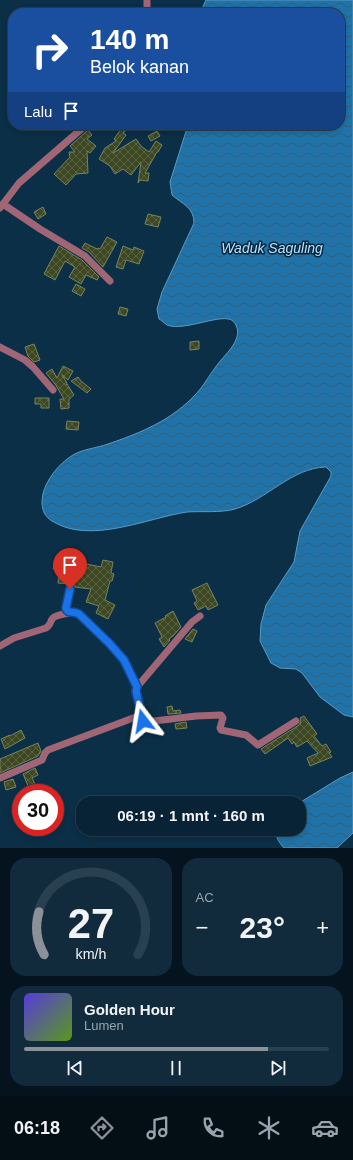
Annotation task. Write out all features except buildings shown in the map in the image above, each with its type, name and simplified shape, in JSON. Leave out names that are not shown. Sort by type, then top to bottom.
[{"type":"street","points":[[80,130],[19,183],[1,206],[85,256],[110,281]]},
{"type":"street","points":[[0,347],[25,360],[53,390]]},
{"type":"street","points":[[70,589],[66,608],[70,613]]},
{"type":"street","points":[[0,646],[14,638],[46,628],[57,615],[76,612],[124,660],[137,687],[136,691],[143,721],[146,722],[196,716],[221,715],[223,718],[220,728],[221,730],[246,735],[258,744],[296,721]]},
{"type":"street","points":[[137,687],[189,626],[200,616]]},
{"type":"street","points":[[0,778],[42,760],[48,750],[141,715]]},
{"type":"water","name":"Waduk Saguling","points":[[206,0],[353,0],[353,717],[344,715],[320,697],[302,673],[296,669],[280,668],[271,663],[260,641],[261,624],[266,605],[294,562],[300,531],[331,476],[331,472],[326,467],[313,469],[302,473],[247,504],[230,510],[187,512],[119,528],[84,531],[67,528],[52,521],[44,513],[42,502],[45,488],[52,475],[67,459],[77,453],[131,436],[167,418],[196,394],[233,346],[237,336],[238,331],[236,326],[233,321],[228,319],[174,326],[167,325],[159,319],[157,309],[162,292],[194,223],[190,209],[172,195],[170,182],[186,130],[345,130],[345,8],[202,8]]},
{"type":"water","points":[[353,772],[353,833],[337,848],[284,848],[279,842],[277,836],[306,836],[306,799],[340,778]]},
{"type":"route","points":[[70,589],[66,610],[70,613],[76,612],[79,614],[124,660],[137,687],[136,691],[143,721]]}]
